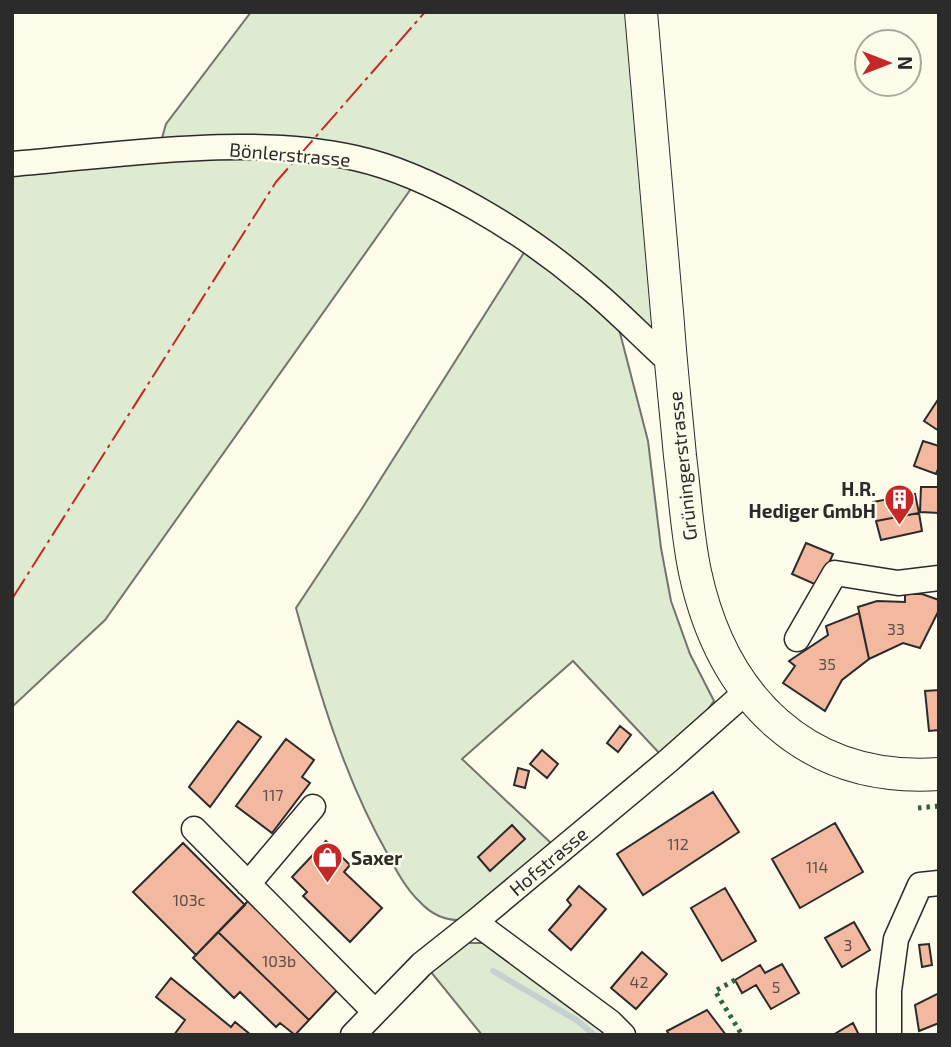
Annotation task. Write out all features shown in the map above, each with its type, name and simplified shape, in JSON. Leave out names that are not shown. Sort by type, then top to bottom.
[{"type":"main road","name":"Grüningerstrasse","points":[[641,12],[688,531],[695,573],[715,632],[747,691],[782,730],[804,746],[856,767],[887,773],[939,774]]},
{"type":"street","name":"Bönlerstrasse","points":[[12,164],[225,148],[324,153],[356,158],[390,168],[429,183],[548,254],[587,285],[671,363]]},
{"type":"street","points":[[797,639],[835,573],[898,583],[939,578]]},
{"type":"street","name":"Hofstrasse","points":[[353,1035],[422,964],[668,761],[747,691]]},
{"type":"street","points":[[248,884],[313,807]]},
{"type":"street","points":[[194,829],[374,1011]]},
{"type":"street","points":[[889,1035],[888,991],[897,939],[920,885],[939,883]]},
{"type":"street","points":[[475,922],[610,1022],[623,1035]]},
{"type":"green space","points":[[251,12],[641,12],[671,363],[587,285],[413,186],[105,620],[12,707],[12,164],[158,152],[166,124]]},
{"type":"green space","points":[[525,251],[576,290],[619,329],[648,441],[661,548],[671,601],[690,654],[714,701],[697,724],[662,756],[573,661],[462,759],[553,845],[463,920],[457,920],[434,913],[415,897],[398,873],[372,824],[334,734],[296,608]]},
{"type":"green space","points":[[468,943],[483,943],[614,1035],[482,1035],[431,972]]},
{"type":"building","points":[[939,398],[939,431],[924,421]]},
{"type":"building","points":[[923,441],[939,446],[939,467],[936,474],[914,466]]},
{"type":"building","points":[[921,487],[939,487],[939,513],[920,512]]},
{"type":"building","points":[[915,494],[919,513],[876,521],[873,502]]},
{"type":"building","name":"H.R. Hediger GmbH","points":[[919,513],[922,531],[881,540],[876,521]]},
{"type":"building","points":[[806,543],[833,554],[819,586],[792,574]]},
{"type":"building","points":[[905,594],[922,594],[939,600],[939,610],[920,648],[903,643],[869,659],[858,607],[877,601],[905,602]]},
{"type":"building","points":[[859,613],[869,659],[842,680],[825,711],[783,683],[795,666],[789,661],[828,635],[826,626]]},
{"type":"building","points":[[939,690],[939,730],[929,731],[925,691]]},
{"type":"building","points":[[238,721],[261,737],[210,807],[189,787]]},
{"type":"building","points":[[620,726],[631,735],[618,752],[607,743]]},
{"type":"building","points":[[286,739],[314,760],[302,777],[310,783],[272,833],[236,806]]},
{"type":"building","points":[[542,750],[558,764],[547,778],[530,764]]},
{"type":"building","points":[[518,768],[529,771],[525,788],[514,785]]},
{"type":"building","points":[[713,792],[739,832],[643,895],[617,854]]},
{"type":"building","points":[[835,823],[863,872],[800,908],[772,859]]},
{"type":"building","points":[[512,825],[525,839],[490,871],[478,857]]},
{"type":"building","name":"Saxer","points":[[326,841],[350,865],[344,872],[382,908],[350,942],[303,896],[307,892],[292,877]]},
{"type":"building","points":[[183,843],[245,905],[196,955],[133,892]]},
{"type":"building","points":[[579,886],[606,909],[571,950],[549,930],[571,905],[567,900]]},
{"type":"building","points":[[725,888],[756,941],[722,961],[691,908]]},
{"type":"building","points":[[249,900],[339,988],[309,1020],[218,932]]},
{"type":"building","points":[[854,922],[870,950],[842,967],[825,938]]},
{"type":"building","points":[[218,932],[309,1020],[295,1035],[280,1023],[276,1027],[240,992],[234,998],[193,958]]},
{"type":"building","points":[[929,944],[932,965],[922,967],[919,945]]},
{"type":"building","points":[[642,952],[667,974],[636,1009],[611,988]]},
{"type":"building","points":[[782,964],[799,993],[771,1009],[756,985],[742,993],[735,980],[760,965],[765,973]]},
{"type":"building","points":[[171,978],[231,1027],[235,1022],[251,1035],[174,1035],[185,1020],[156,997]]},
{"type":"building","points":[[939,993],[939,1023],[919,1031],[915,1005]]},
{"type":"building","points":[[707,1010],[726,1035],[669,1035],[667,1031]]},
{"type":"building","points":[[853,1023],[859,1035],[833,1035]]},
{"type":"waterway","points":[[493,971],[578,1021],[594,1035]]},
{"type":"hedge","points":[[918,808],[939,806]]},
{"type":"hedge","points":[[735,980],[715,991],[742,1035]]},
{"type":"power","points":[[12,599],[276,182],[425,12]]},
{"type":"place","name":"H.R. Hediger GmbH","points":[[899,526]]},
{"type":"place","name":"Saxer","points":[[328,884]]}]
